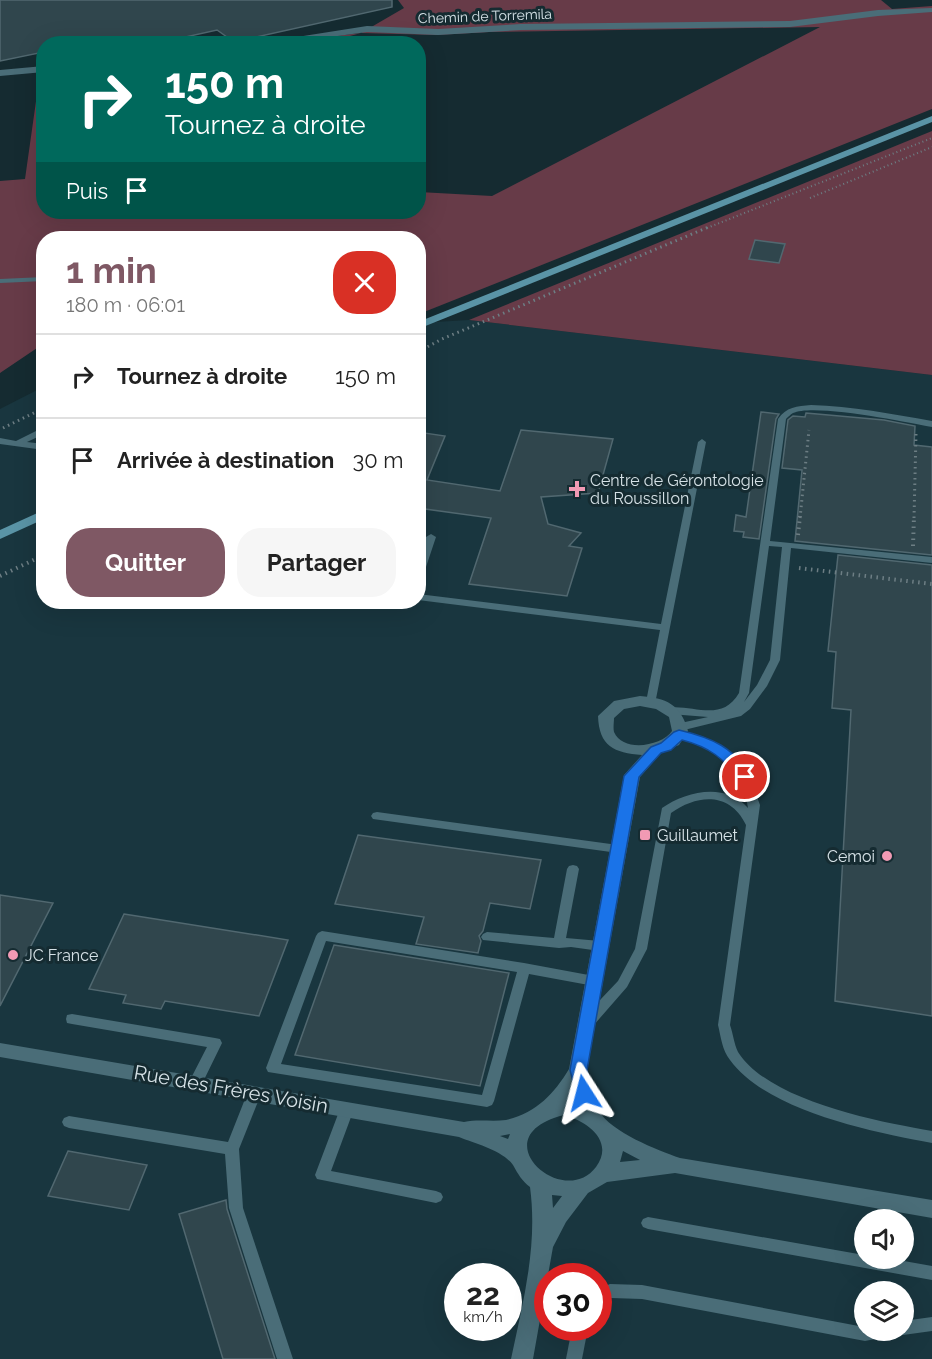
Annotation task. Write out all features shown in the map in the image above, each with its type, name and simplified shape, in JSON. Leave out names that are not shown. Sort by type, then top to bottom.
[{"type":"main road","points":[[426,323],[932,119]]},
{"type":"main road","points":[[0,535],[36,518]]},
{"type":"street","name":"Chemin de Torremila","points":[[315,36],[367,29],[438,32],[521,27],[790,24],[878,13],[932,10]]},
{"type":"street","points":[[0,73],[36,70]]},
{"type":"street","points":[[618,744],[636,751],[666,747],[680,731],[676,715],[651,702],[629,702],[619,705],[606,716],[606,731],[618,744],[632,776]]},
{"type":"street","points":[[656,750],[632,776],[578,1070],[564,1094],[550,1108],[528,1120],[520,1131],[516,1143],[517,1157],[530,1176],[540,1183],[567,1189],[581,1187],[602,1175],[624,1170],[680,1166]]},
{"type":"street","name":"Rue des Frères Voisin","points":[[0,1050],[461,1129],[506,1128],[528,1120]]},
{"type":"street","points":[[578,1070],[590,1114]]},
{"type":"street","points":[[550,1108],[564,1107],[590,1114],[609,1134],[648,1155],[680,1166],[932,1209]]},
{"type":"street","name":"Rue des Frères Voisin","points":[[461,1129],[503,1146],[517,1157]]},
{"type":"street","points":[[602,1175],[612,1155],[609,1134]]},
{"type":"street","points":[[522,1359],[544,1243],[545,1209],[540,1183]]},
{"type":"street","points":[[544,1243],[558,1216],[581,1187]]},
{"type":"lane","points":[[0,275],[36,273]]},
{"type":"lane","points":[[0,281],[36,279]]},
{"type":"lane","points":[[670,710],[704,714],[721,712],[741,700],[766,543],[782,418],[788,412],[805,408],[932,424]]},
{"type":"lane","points":[[18,443],[36,434]]},
{"type":"lane","points":[[0,441],[36,446]]},
{"type":"lane","points":[[651,702],[702,442]]},
{"type":"lane","points":[[426,552],[431,537]]},
{"type":"lane","points":[[766,543],[932,560]]},
{"type":"lane","points":[[680,731],[737,714],[746,707],[762,686],[776,660],[788,544]]},
{"type":"lane","points":[[426,598],[666,628]]},
{"type":"lane","points":[[680,731],[732,758],[748,784],[754,805],[724,1025],[732,1054],[745,1069],[764,1084],[838,1117],[932,1137]]},
{"type":"lane","points":[[586,1024],[624,984],[641,949],[666,811],[675,803],[690,796],[710,795],[729,800],[742,807],[752,826]]},
{"type":"lane","points":[[377,816],[618,849]]},
{"type":"lane","points":[[559,944],[573,869]]},
{"type":"lane","points":[[524,968],[487,1101],[273,1068],[322,936],[524,968],[594,981]]},
{"type":"lane","points":[[487,937],[600,946]]},
{"type":"lane","points":[[72,1019],[215,1043],[195,1083]]},
{"type":"lane","points":[[254,1094],[232,1149],[236,1208],[285,1359]]},
{"type":"lane","points":[[348,1109],[322,1175],[436,1197]]},
{"type":"lane","points":[[69,1122],[232,1149]]},
{"type":"lane","points":[[648,1223],[932,1273]]},
{"type":"lane","points":[[612,1291],[642,1292],[854,1332]]},
{"type":"lane","points":[[914,1326],[932,1324]]},
{"type":"lane","points":[[574,1359],[577,1341]]},
{"type":"path","points":[[426,348],[702,230],[932,138]]},
{"type":"path","points":[[810,198],[932,147]]},
{"type":"path","points":[[0,430],[36,412]]},
{"type":"path","points":[[913,558],[916,421]]},
{"type":"path","points":[[0,576],[36,559]]},
{"type":"shaded area","points":[[398,0],[881,0],[892,9],[932,6],[932,109],[426,311],[426,231],[36,231],[36,349],[0,373],[0,181],[25,179],[36,101],[36,219],[426,219],[426,192],[492,196],[820,27],[490,32],[436,35],[361,33],[404,8]]},
{"type":"shaded area","points":[[932,131],[932,375],[469,320]]},
{"type":"shaded area","points":[[469,320],[932,375],[932,1359],[0,1359],[0,409],[36,391],[36,609],[426,609],[426,323]]},
{"type":"building","points":[[0,0],[392,0],[392,7],[261,36],[226,36],[217,30],[190,36],[36,36],[36,54],[0,61]]},
{"type":"building","points":[[755,240],[785,244],[779,263],[749,259]]},
{"type":"building","points":[[761,412],[779,414],[776,419],[759,539],[743,537],[744,532],[734,531],[736,515],[746,517]]},
{"type":"building","points":[[806,413],[884,420],[915,426],[914,445],[932,447],[932,555],[795,541],[802,470],[782,468],[788,420],[793,416],[805,417]]},
{"type":"building","points":[[521,430],[613,439],[598,493],[541,497],[548,524],[581,533],[569,546],[582,548],[567,596],[469,584],[491,518],[426,509],[426,433],[445,436],[427,480],[500,491]]},
{"type":"building","name":"Cemoi","points":[[838,555],[932,565],[932,1016],[835,1001],[851,710],[832,708],[836,652],[828,651]]},
{"type":"building","points":[[358,835],[541,860],[530,909],[490,903],[483,931],[479,936],[481,941],[478,953],[416,944],[424,917],[335,904]]},
{"type":"building","name":"JC France","points":[[0,895],[53,903],[0,1006]]},
{"type":"building","points":[[124,914],[288,940],[259,1016],[165,1001],[161,1009],[123,1003],[126,995],[89,989]]},
{"type":"building","points":[[334,945],[509,973],[480,1086],[295,1055]]},
{"type":"building","points":[[68,1151],[147,1165],[129,1210],[48,1196]]},
{"type":"building","points":[[226,1200],[275,1359],[223,1359],[179,1214]]},
{"type":"place","name":"Centre de Gérontologie du Roussillon","points":[[577,489]]},
{"type":"place","name":"Guillaumet","points":[[645,835]]},
{"type":"place","name":"Cemoi","points":[[887,856]]},
{"type":"place","name":"JC France","points":[[13,955]]},
{"type":"route","points":[[584,1093],[578,1070],[632,776],[656,750],[666,747],[679,735],[700,740],[718,749],[732,758],[745,777]]}]
